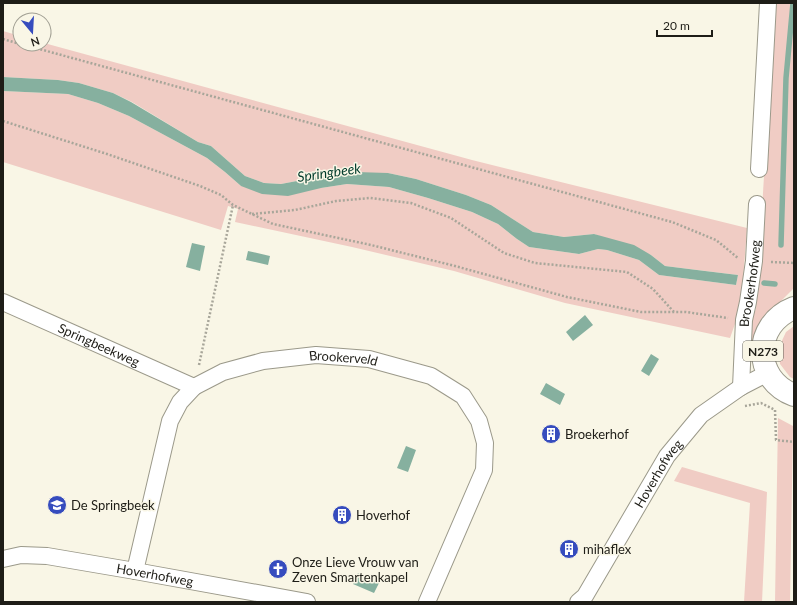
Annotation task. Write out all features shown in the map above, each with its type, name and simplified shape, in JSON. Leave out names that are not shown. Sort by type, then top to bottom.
[{"type":"main road","name":"N273","points":[[793,399],[768,373],[764,360],[763,346],[767,332],[775,320],[786,311],[794,308]]},
{"type":"street","points":[[759,169],[768,3]]},
{"type":"street","name":"Brookerhofweg","points":[[741,387],[744,320],[754,261],[757,204]]},
{"type":"street","name":"Springbeekweg","points":[[3,302],[194,387]]},
{"type":"street","name":"Brookerveld","points":[[135,571],[170,421],[180,402],[194,387],[223,372],[263,361],[316,355],[369,359],[431,376],[462,396],[479,421],[485,443],[484,470],[427,602]]},
{"type":"street","name":"Hoverhofweg","points":[[578,602],[585,596],[667,456],[701,415],[741,387],[768,373]]},
{"type":"street","name":"Hoverhofweg","points":[[3,559],[21,555],[48,556],[307,602]]},
{"type":"path","points":[[50,52],[672,222],[716,240],[738,259],[794,263]]},
{"type":"path","points":[[3,121],[107,154],[200,186],[221,196],[233,205],[273,224],[371,245],[455,266],[567,297],[641,312],[686,312],[744,320]]},
{"type":"path","points":[[252,214],[295,210],[336,201],[370,198],[411,203],[451,218],[504,253],[535,263],[628,272],[653,289],[674,312]]},
{"type":"path","points":[[194,387],[233,205]]},
{"type":"path","points":[[749,405],[761,404],[775,410],[776,440],[794,442]]},
{"type":"shaded area","points":[[776,3],[794,3],[794,280],[793,289],[765,320],[749,356],[750,321],[756,309],[772,43]]},
{"type":"shaded area","points":[[3,31],[12,34],[12,52],[52,52],[52,45],[472,160],[747,228],[741,307],[730,338],[565,303],[454,271],[235,222],[238,209],[228,206],[221,230],[3,162],[3,91],[68,94],[98,103],[129,116],[207,158],[241,186],[321,188],[347,184],[389,187],[472,212],[498,224],[529,247],[579,254],[598,249],[607,250],[639,260],[659,275],[736,285],[738,275],[665,266],[651,255],[594,234],[564,237],[533,232],[491,205],[466,195],[416,179],[388,173],[334,174],[281,184],[264,183],[245,176],[211,146],[198,142],[132,102],[113,93],[79,83],[58,80],[3,77]]},
{"type":"shaded area","points":[[3,77],[58,80],[79,83],[113,93],[198,142],[211,146],[245,176],[264,183],[281,184],[334,174],[356,172],[388,173],[416,179],[466,195],[491,205],[533,232],[564,237],[594,234],[634,245],[651,255],[665,266],[738,275],[736,285],[659,275],[639,260],[607,250],[598,249],[579,254],[529,247],[498,224],[472,212],[389,187],[347,184],[321,188],[288,196],[262,194],[241,186],[207,158],[129,116],[98,103],[68,94],[3,91]]},
{"type":"shaded area","points":[[192,243],[205,246],[200,271],[186,267]]},
{"type":"shaded area","points":[[248,251],[270,256],[268,265],[246,260]]},
{"type":"shaded area","points":[[585,315],[593,325],[573,341],[566,332]]},
{"type":"shaded area","points":[[794,326],[794,379],[790,377],[780,364],[779,347],[786,332]]},
{"type":"shaded area","points":[[651,354],[659,359],[649,376],[641,371]]},
{"type":"shaded area","points":[[546,383],[565,394],[560,405],[540,394]]},
{"type":"shaded area","points":[[778,418],[793,426],[790,602],[775,602]]},
{"type":"shaded area","points":[[406,446],[416,450],[408,472],[397,468]]},
{"type":"shaded area","points":[[682,467],[767,492],[762,602],[744,602],[750,503],[674,481]]},
{"type":"shaded area","points":[[358,573],[379,583],[374,593],[353,584]]},
{"type":"waterway","points":[[781,245],[786,78],[793,3]]},
{"type":"waterway","name":"Springbeek","points":[[764,283],[775,284]]},
{"type":"place","name":"Broekerhof","points":[[551,434]]},
{"type":"place","name":"De Springbeek","points":[[57,505]]},
{"type":"place","name":"Hoverhof","points":[[342,515]]},
{"type":"place","name":"mihaflex","points":[[569,549]]},
{"type":"place","name":"Onze Lieve Vrouw van Zeven Smartenkapel","points":[[278,569]]}]
